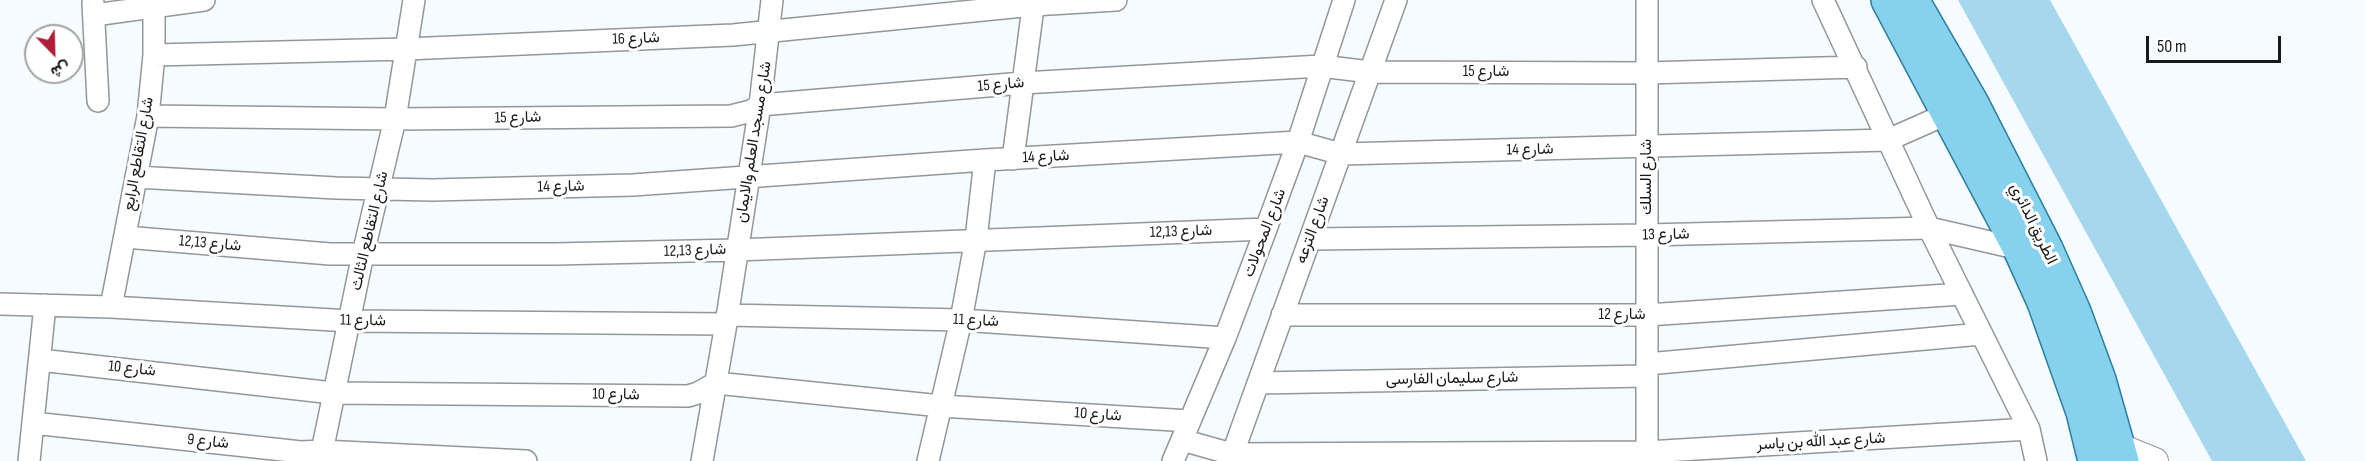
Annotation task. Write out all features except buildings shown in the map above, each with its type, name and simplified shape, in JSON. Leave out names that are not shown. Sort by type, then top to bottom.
[{"type":"main road","name":"الطريق الدائري","points":[[1888,0],[2020,249],[2065,357],[2083,412],[2112,456]]},
{"type":"main road","name":"الطريق الدائري","points":[[1917,6],[1971,102],[2046,249],[2074,312],[2092,361],[2112,456]]},
{"type":"street","points":[[98,101],[93,7],[204,0]]},
{"type":"street","name":"شارع التقاطع الثالث","points":[[321,456],[363,254],[395,119],[414,0]]},
{"type":"street","name":"شارع مسجد العلم والايمان","points":[[702,461],[727,319],[760,105],[772,0]]},
{"type":"street","name":"شارع 16","points":[[154,55],[406,49],[721,36],[1033,3],[1116,0]]},
{"type":"street","name":"شارع المحولات","points":[[1173,461],[1225,338],[1266,229],[1298,142],[1344,0]]},
{"type":"street","name":"شارع الترعه","points":[[1231,457],[1396,0]]},
{"type":"street","name":"شارع السلك","points":[[1647,0],[1647,456]]},
{"type":"street","points":[[1823,0],[1929,228],[2029,429],[2036,461]]},
{"type":"street","points":[[1014,159],[1033,3]]},
{"type":"street","name":"شارع التقاطع الرابع","points":[[111,307],[148,116],[154,55],[155,4]]},
{"type":"street","name":"شارع 15","points":[[148,116],[395,119],[731,116],[751,111],[760,105],[1023,83],[1321,66],[1370,72],[1647,73],[1856,67]]},
{"type":"street","name":"شارع 14","points":[[136,177],[433,190],[633,185],[985,160],[1298,142],[1341,154],[1888,140],[1948,113]]},
{"type":"street","points":[[928,461],[961,320],[976,239],[985,160]]},
{"type":"street","name":"شارع 13","points":[[1310,239],[1647,235],[1929,228],[2020,249]]},
{"type":"street","name":"شارع 12,13","points":[[125,237],[330,254],[555,254],[737,250],[1266,229]]},
{"type":"street","name":"شارع 12","points":[[1282,315],[1647,315],[1962,294]]},
{"type":"street","name":"شارع 11","points":[[0,304],[111,307],[350,321],[961,320],[1225,338]]},
{"type":"street","points":[[29,461],[45,305]]},
{"type":"street","name":"شارع سليمان الفارسى","points":[[1258,383],[1647,370],[1981,333]]},
{"type":"street","name":"شارع 10","points":[[40,360],[333,393],[688,396],[716,383],[1186,430]]},
{"type":"street","name":"شارع 9","points":[[33,423],[321,456],[526,461]]},
{"type":"street","name":"شارع عبد الله بن ياسر","points":[[1186,430],[1231,457],[1647,456],[2029,429]]},
{"type":"street","points":[[2112,456],[2155,461]]},
{"type":"shaded area","points":[[1958,0],[2050,0],[2306,461],[2212,461]]}]
